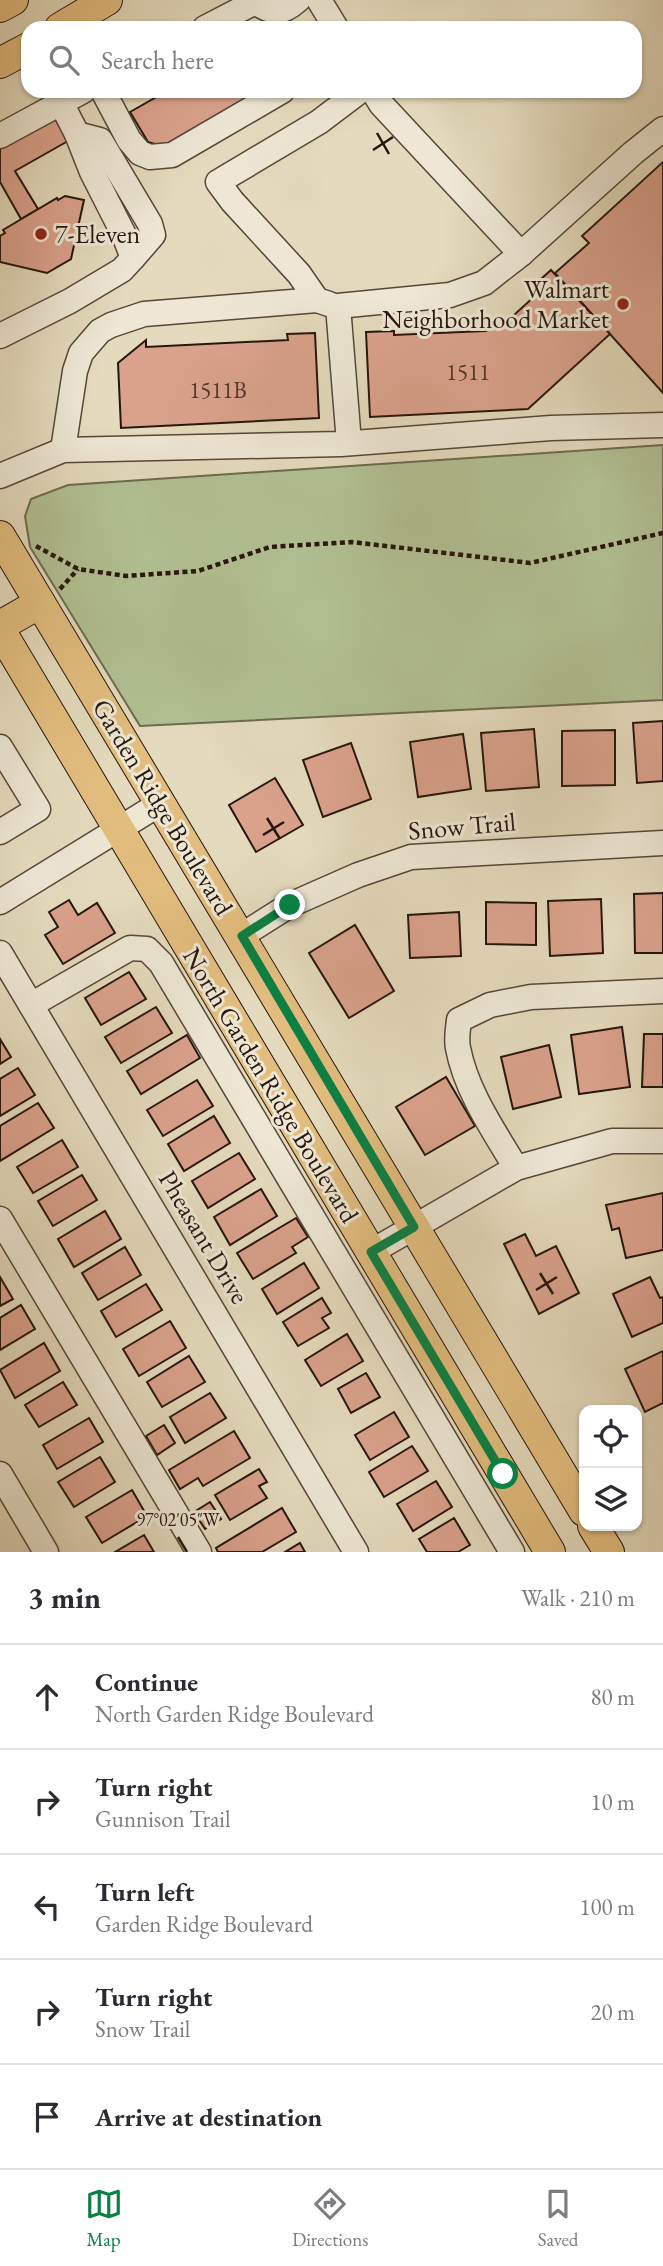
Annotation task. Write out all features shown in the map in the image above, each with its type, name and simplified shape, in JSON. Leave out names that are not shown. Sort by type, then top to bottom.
[{"type":"main road","points":[[0,7],[13,0]]},
{"type":"main road","points":[[72,21],[107,0]]},
{"type":"main road","points":[[0,64],[21,52]]},
{"type":"main road","name":"Garden Ridge Boulevard","points":[[0,536],[50,596],[162,803],[579,1503]]},
{"type":"main road","points":[[5,637],[50,596]]},
{"type":"main road","name":"North Garden Ridge Boulevard","points":[[5,637],[550,1552]]},
{"type":"main road","points":[[596,1531],[609,1552]]},
{"type":"street","points":[[218,21],[255,2],[270,20],[298,0]]},
{"type":"street","points":[[319,0],[332,21]]},
{"type":"street","points":[[0,136],[57,98]]},
{"type":"street","points":[[0,336],[70,301],[122,270],[133,258],[59,98]]},
{"type":"street","points":[[107,98],[129,141],[141,153],[150,157],[172,155],[270,98]]},
{"type":"street","points":[[349,443],[327,303],[232,201],[218,182],[319,122],[351,98]]},
{"type":"street","points":[[377,98],[521,254]]},
{"type":"street","points":[[63,450],[78,362],[88,343],[111,324],[144,314],[450,295],[484,283],[521,254],[663,129]]},
{"type":"street","points":[[0,476],[63,450],[349,443],[551,428],[663,425]]},
{"type":"street","points":[[0,747],[37,809],[0,832]]},
{"type":"street","points":[[0,902],[162,803]]},
{"type":"street","name":"Snow Trail","points":[[242,936],[290,905],[358,875],[411,856],[663,843]]},
{"type":"street","points":[[31,1005],[130,948],[147,949],[161,962],[512,1552]]},
{"type":"street","name":"Pheasant Drive","points":[[0,953],[356,1552]]},
{"type":"street","points":[[516,1168],[489,1123],[464,1071],[457,1045],[459,1020],[490,1005],[531,997],[663,991]]},
{"type":"street","points":[[371,1252],[516,1168],[612,1141],[663,1141]]},
{"type":"street","points":[[0,1219],[199,1552]]},
{"type":"street","points":[[0,1474],[46,1552]]},
{"type":"path","points":[[32,544],[78,569],[126,576],[198,570],[270,547],[352,542],[530,563],[663,533]]},
{"type":"path","points":[[50,596],[78,569]]},
{"type":"green space","points":[[663,445],[663,700],[140,726],[30,547],[25,516],[31,499],[68,485]]},
{"type":"building","points":[[155,98],[255,98],[171,149],[148,142],[130,112]]},
{"type":"building","points":[[54,117],[68,141],[15,171],[38,209],[21,219],[0,182],[0,149]]},
{"type":"building","name":"Walmart Neighborhood Market","points":[[663,162],[663,393],[555,273],[589,243],[582,236]]},
{"type":"building","points":[[65,196],[84,200],[71,259],[47,273],[0,262],[0,236],[5,233],[3,230]]},
{"type":"building","points":[[551,270],[610,334],[528,409],[370,417],[366,332],[394,331],[394,335],[485,331],[502,326],[537,294],[531,288]]},
{"type":"building","points":[[315,333],[319,418],[121,428],[118,363],[146,340],[146,347],[288,340],[287,334]]},
{"type":"building","points":[[663,721],[663,781],[637,783],[633,723]]},
{"type":"building","points":[[534,729],[539,787],[486,791],[481,733]]},
{"type":"building","points":[[615,730],[615,785],[562,786],[562,731]]},
{"type":"building","points":[[463,734],[471,789],[418,797],[410,742]]},
{"type":"building","points":[[351,743],[371,799],[323,817],[303,760]]},
{"type":"building","points":[[275,778],[303,825],[256,852],[229,805]]},
{"type":"building","points":[[663,893],[663,953],[635,953],[634,894]]},
{"type":"building","points":[[601,899],[603,953],[550,956],[548,901]]},
{"type":"building","points":[[69,900],[78,915],[97,903],[115,933],[63,964],[45,935],[58,927],[49,912]]},
{"type":"building","points":[[486,902],[536,903],[536,945],[486,944]]},
{"type":"building","points":[[459,912],[461,956],[410,958],[408,915]]},
{"type":"building","points":[[355,925],[394,991],[349,1018],[309,953]]},
{"type":"building","points":[[129,972],[146,999],[101,1025],[85,998]]},
{"type":"building","points":[[156,1007],[172,1033],[121,1063],[105,1037]]},
{"type":"building","points":[[622,1027],[630,1087],[579,1094],[571,1035]]},
{"type":"building","points":[[644,1034],[663,1034],[663,1087],[642,1087]]},
{"type":"building","points":[[187,1035],[200,1058],[141,1094],[127,1071]]},
{"type":"building","points":[[0,1039],[11,1057],[0,1064]]},
{"type":"building","points":[[549,1045],[561,1097],[513,1109],[501,1057]]},
{"type":"building","points":[[18,1068],[35,1095],[0,1116],[0,1079]]},
{"type":"building","points":[[446,1077],[475,1126],[425,1155],[396,1107]]},
{"type":"building","points":[[197,1080],[213,1106],[163,1136],[147,1110]]},
{"type":"building","points":[[38,1103],[54,1128],[0,1161],[0,1126]]},
{"type":"building","points":[[214,1116],[230,1143],[184,1171],[168,1144]]},
{"type":"building","points":[[62,1140],[78,1167],[33,1193],[17,1167]]},
{"type":"building","points":[[239,1153],[255,1179],[208,1208],[192,1181]]},
{"type":"building","points":[[82,1175],[97,1200],[53,1226],[38,1201]]},
{"type":"building","points":[[261,1189],[277,1216],[230,1245],[214,1217]]},
{"type":"building","points":[[663,1193],[663,1250],[626,1258],[619,1228],[612,1230],[606,1205]]},
{"type":"building","points":[[105,1211],[121,1239],[74,1267],[58,1239]]},
{"type":"building","points":[[296,1218],[308,1237],[292,1247],[296,1253],[253,1279],[237,1253]]},
{"type":"building","points":[[525,1234],[536,1256],[556,1246],[579,1293],[539,1314],[504,1244]]},
{"type":"building","points":[[125,1247],[141,1275],[98,1300],[82,1273]]},
{"type":"building","points":[[304,1263],[319,1288],[277,1314],[262,1289]]},
{"type":"building","points":[[0,1277],[13,1299],[0,1306]]},
{"type":"building","points":[[650,1277],[660,1298],[663,1297],[663,1323],[632,1337],[613,1294]]},
{"type":"building","points":[[146,1284],[162,1310],[116,1337],[101,1311]]},
{"type":"building","points":[[322,1298],[331,1313],[322,1318],[329,1328],[298,1346],[283,1322]]},
{"type":"building","points":[[21,1305],[35,1329],[0,1350],[0,1318]]},
{"type":"building","points":[[170,1321],[186,1348],[139,1376],[123,1349]]},
{"type":"building","points":[[347,1334],[363,1361],[321,1386],[305,1360]]},
{"type":"building","points":[[44,1343],[60,1371],[15,1398],[0,1370]]},
{"type":"building","points":[[663,1351],[663,1403],[645,1412],[625,1369]]},
{"type":"building","points":[[189,1356],[205,1382],[162,1407],[147,1382]]},
{"type":"building","points":[[366,1373],[380,1397],[351,1413],[338,1389]]},
{"type":"building","points":[[63,1382],[77,1405],[39,1427],[25,1405]]},
{"type":"building","points":[[210,1393],[226,1418],[185,1443],[170,1417]]},
{"type":"building","points":[[394,1412],[409,1437],[370,1460],[355,1435]]},
{"type":"building","points":[[89,1418],[103,1442],[57,1469],[43,1445]]},
{"type":"building","points":[[164,1425],[175,1443],[157,1455],[146,1436]]},
{"type":"building","points":[[234,1431],[250,1458],[203,1486],[198,1478],[180,1489],[169,1470]]},
{"type":"building","points":[[412,1446],[428,1471],[384,1497],[369,1472]]},
{"type":"building","points":[[100,1457],[115,1482],[74,1507],[58,1482]]},
{"type":"building","points":[[259,1469],[267,1482],[259,1486],[267,1498],[230,1520],[215,1495]]},
{"type":"building","points":[[436,1481],[452,1507],[413,1531],[397,1504]]},
{"type":"building","points":[[132,1490],[147,1516],[102,1543],[86,1517]]},
{"type":"building","points":[[210,1502],[221,1519],[205,1529],[194,1512]]},
{"type":"building","points":[[282,1508],[296,1532],[262,1552],[218,1552],[216,1548]]},
{"type":"building","points":[[454,1518],[470,1545],[458,1552],[427,1552],[419,1539]]},
{"type":"building","points":[[144,1535],[154,1552],[115,1552]]},
{"type":"building","points":[[300,1543],[305,1552],[285,1552]]},
{"type":"place","name":"7-Eleven","points":[[41,234]]},
{"type":"place","name":"Walmart Neighborhood Market","points":[[623,304]]},
{"type":"route","points":[[290,905],[242,936],[414,1227],[371,1252],[503,1474]]}]
